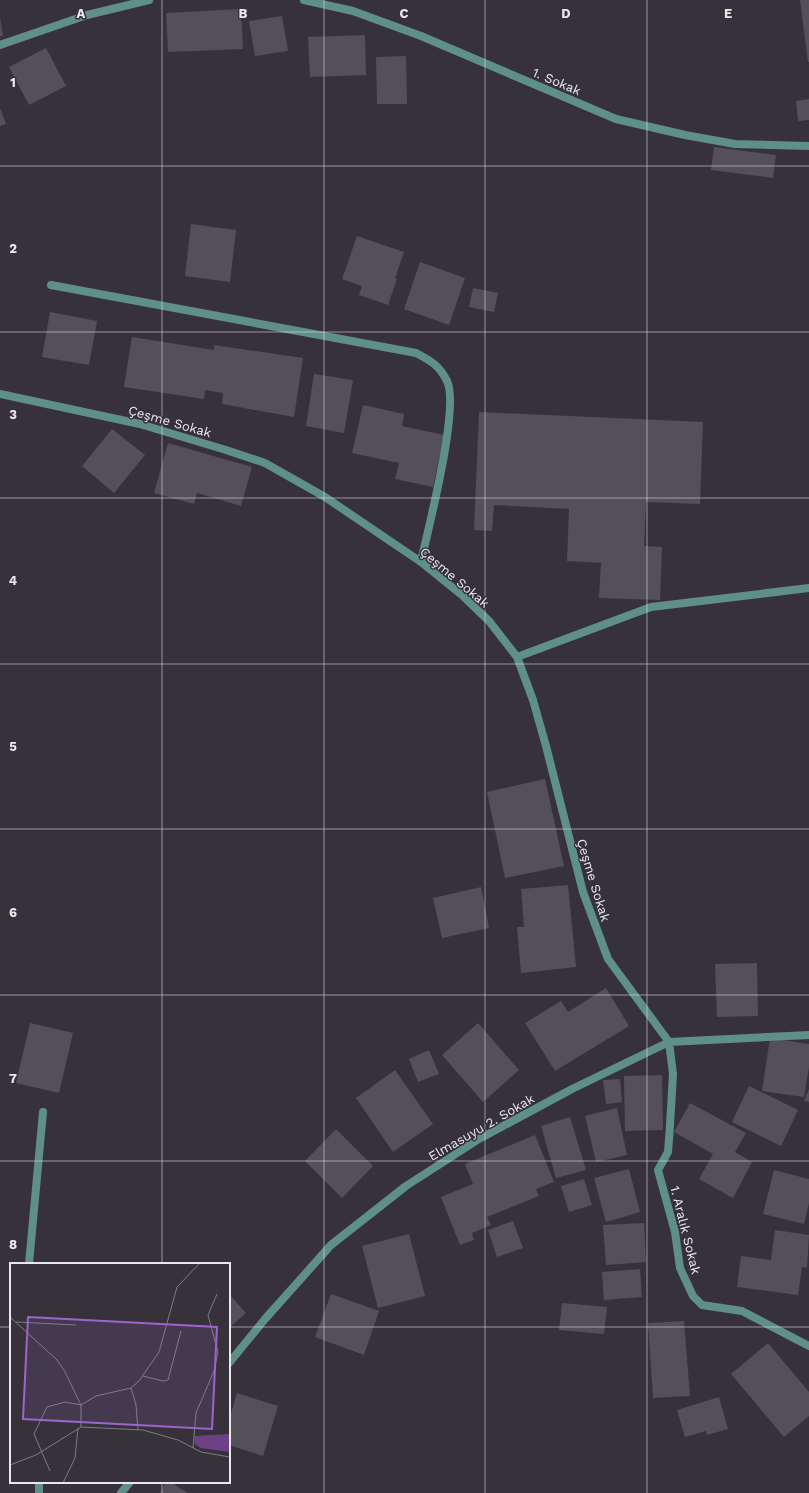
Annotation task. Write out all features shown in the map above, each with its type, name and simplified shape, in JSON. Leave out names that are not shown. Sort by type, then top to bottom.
[{"type":"street","points":[[0,45],[87,15],[149,0]]},
{"type":"street","name":"1. Sokak","points":[[304,0],[353,11],[421,36],[616,119],[685,136],[735,144],[809,146]]},
{"type":"street","points":[[51,285],[416,353],[436,364],[448,383],[450,405],[447,441],[422,562]]},
{"type":"street","name":"Çeşme Sokak","points":[[0,394],[140,424],[226,450],[264,464],[325,497],[422,562],[463,596],[484,616],[517,657],[546,746],[583,892],[608,958],[669,1042]]},
{"type":"street","points":[[517,657],[651,607],[809,588]]},
{"type":"street","name":"Elmasuyu 2. Sokak","points":[[230,1363],[265,1320],[331,1245],[406,1186],[486,1136],[572,1089],[669,1042],[809,1035]]},
{"type":"street","name":"1. Aralık Sokak","points":[[669,1042],[673,1074],[668,1152],[658,1170],[675,1232],[680,1268],[693,1296],[702,1305],[742,1311],[809,1346]]},
{"type":"street","points":[[29,1263],[43,1112]]},
{"type":"street","points":[[121,1493],[129,1483]]},
{"type":"building","points":[[800,0],[809,0],[809,62],[808,62]]},
{"type":"building","points":[[241,9],[243,49],[168,52],[166,13]]},
{"type":"building","points":[[282,16],[288,51],[255,56],[249,21]]},
{"type":"building","points":[[0,17],[3,36],[0,36]]},
{"type":"building","points":[[365,35],[366,75],[310,77],[308,37]]},
{"type":"building","points":[[46,48],[66,86],[29,105],[9,67]]},
{"type":"building","points":[[406,56],[407,104],[377,104],[376,57]]},
{"type":"building","points":[[809,99],[809,120],[798,121],[796,101]]},
{"type":"building","points":[[0,108],[6,124],[0,126]]},
{"type":"building","points":[[714,147],[776,155],[773,178],[711,170]]},
{"type":"building","points":[[191,224],[236,230],[230,282],[185,276]]},
{"type":"building","points":[[357,236],[404,252],[388,305],[359,295],[362,286],[342,279]]},
{"type":"building","points":[[420,262],[465,278],[449,325],[404,309]]},
{"type":"building","points":[[473,288],[498,293],[494,312],[469,307]]},
{"type":"building","points":[[50,312],[97,321],[89,365],[42,357]]},
{"type":"building","points":[[132,337],[214,350],[214,345],[303,358],[294,417],[222,404],[223,393],[205,390],[204,399],[124,387]]},
{"type":"building","points":[[314,374],[353,380],[344,433],[306,426]]},
{"type":"building","points":[[363,405],[404,414],[402,426],[444,435],[433,487],[395,479],[399,463],[352,453]]},
{"type":"building","points":[[479,412],[703,422],[700,504],[646,502],[644,546],[662,547],[660,600],[599,598],[601,563],[567,561],[569,509],[494,505],[492,531],[474,530]]},
{"type":"building","points":[[112,429],[145,455],[114,493],[82,466]]},
{"type":"building","points":[[168,443],[252,467],[241,506],[197,493],[194,504],[154,493]]},
{"type":"building","points":[[545,779],[564,866],[505,878],[487,792]]},
{"type":"building","points":[[568,885],[576,967],[521,973],[517,927],[524,927],[521,889]]},
{"type":"building","points":[[481,887],[489,928],[442,938],[433,898]]},
{"type":"building","points":[[757,963],[758,1016],[717,1017],[715,964]]},
{"type":"building","points":[[606,988],[629,1026],[555,1071],[525,1023],[561,1001],[568,1012]]},
{"type":"building","points":[[30,1023],[73,1033],[59,1093],[16,1083]]},
{"type":"building","points":[[478,1023],[519,1070],[483,1102],[442,1055]]},
{"type":"building","points":[[770,1038],[809,1044],[809,1067],[804,1097],[762,1091]]},
{"type":"building","points":[[429,1050],[439,1074],[418,1082],[409,1059]]},
{"type":"building","points":[[395,1070],[433,1124],[393,1152],[356,1098]]},
{"type":"building","points":[[662,1075],[663,1130],[625,1131],[624,1076]]},
{"type":"building","points":[[620,1079],[622,1102],[606,1104],[603,1080]]},
{"type":"building","points":[[749,1086],[798,1110],[781,1146],[732,1122]]},
{"type":"building","points":[[809,1089],[809,1102],[804,1101]]},
{"type":"building","points":[[690,1103],[746,1133],[735,1152],[752,1162],[733,1198],[699,1179],[713,1154],[674,1132]]},
{"type":"building","points":[[617,1108],[627,1155],[596,1162],[585,1116]]},
{"type":"building","points":[[570,1117],[586,1170],[556,1178],[541,1126]]},
{"type":"building","points":[[336,1129],[373,1166],[342,1198],[305,1161]]},
{"type":"building","points":[[535,1135],[554,1182],[536,1189],[539,1196],[487,1217],[491,1225],[472,1233],[474,1240],[460,1245],[441,1197],[473,1184],[465,1164]]},
{"type":"building","points":[[629,1169],[640,1212],[606,1222],[594,1178]]},
{"type":"building","points":[[774,1170],[809,1179],[809,1203],[804,1224],[763,1214]]},
{"type":"building","points":[[584,1179],[592,1205],[569,1212],[561,1186]]},
{"type":"building","points":[[513,1221],[523,1248],[497,1257],[488,1230]]},
{"type":"building","points":[[644,1223],[646,1262],[606,1265],[603,1225]]},
{"type":"building","points":[[775,1230],[809,1235],[807,1268],[802,1267],[798,1295],[737,1287],[741,1256],[771,1260]]},
{"type":"building","points":[[409,1234],[425,1296],[378,1308],[362,1246]]},
{"type":"building","points":[[640,1269],[642,1297],[604,1300],[602,1272]]},
{"type":"building","points":[[331,1294],[379,1311],[364,1355],[315,1337]]},
{"type":"building","points":[[230,1295],[246,1313],[230,1327]]},
{"type":"building","points":[[562,1303],[607,1307],[604,1334],[559,1330]]},
{"type":"building","points":[[684,1321],[690,1396],[653,1398],[648,1323]]},
{"type":"building","points":[[768,1343],[809,1392],[809,1416],[784,1437],[731,1374]]},
{"type":"building","points":[[237,1393],[278,1406],[263,1456],[230,1445],[230,1417]]},
{"type":"building","points":[[719,1397],[728,1429],[707,1435],[706,1431],[685,1437],[677,1410]]},
{"type":"building","points":[[165,1483],[172,1483],[188,1493],[160,1493]]}]
